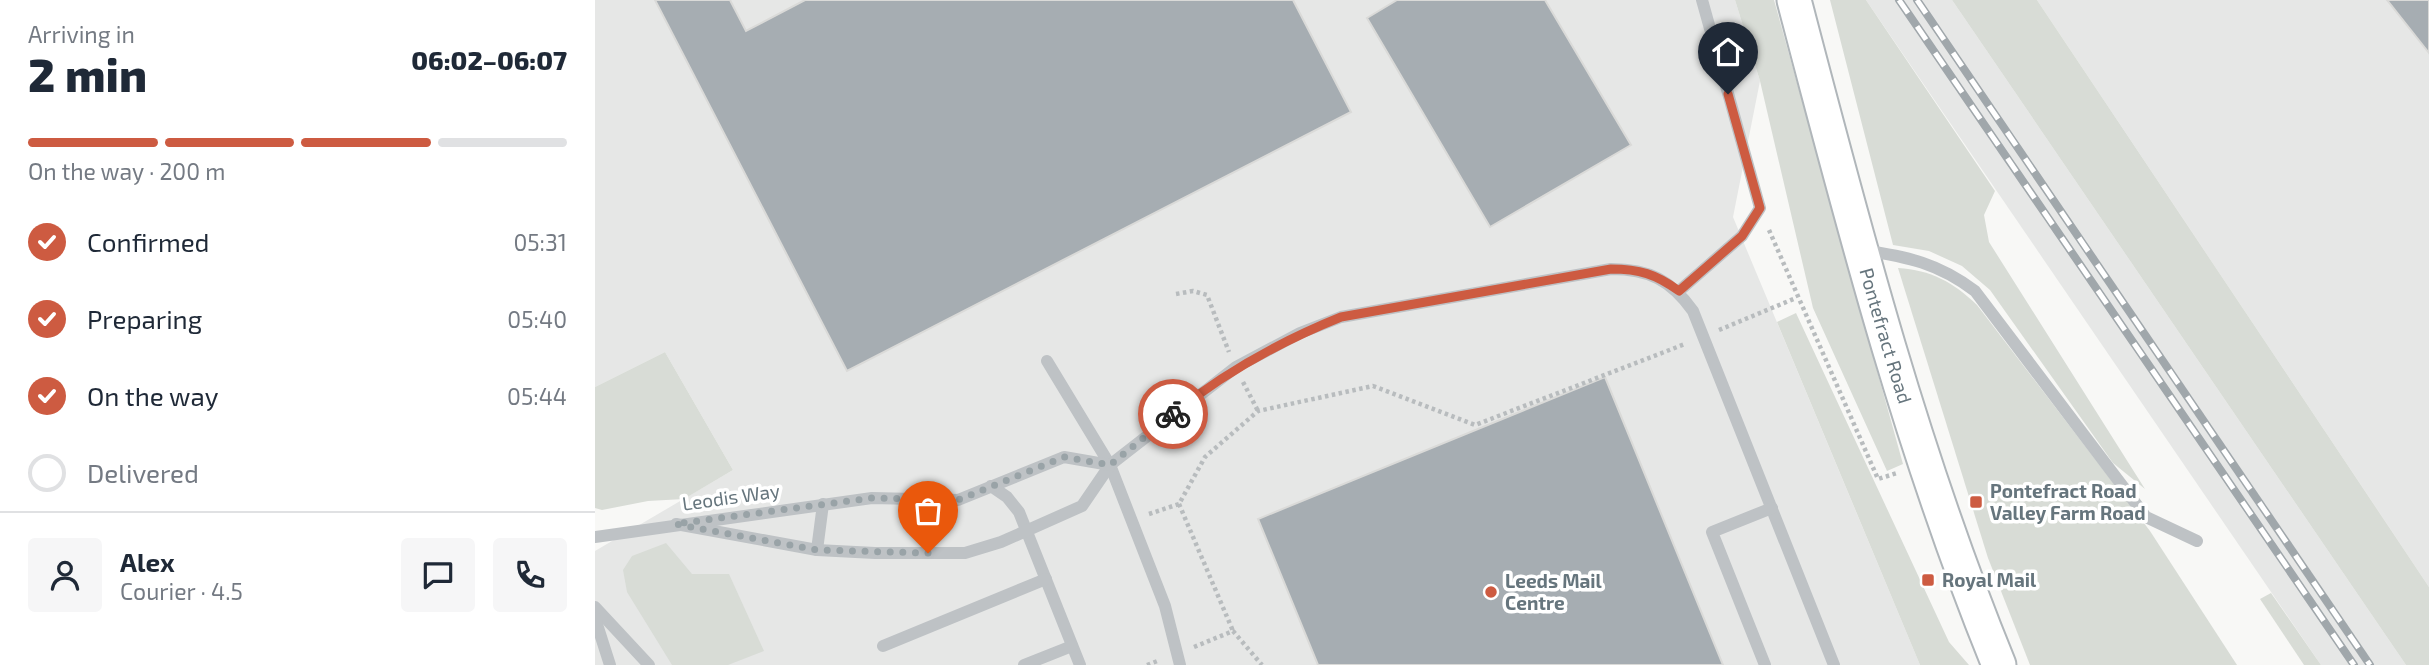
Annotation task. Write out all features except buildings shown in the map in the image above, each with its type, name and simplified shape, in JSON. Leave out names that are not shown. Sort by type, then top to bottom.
[{"type":"main road","name":"Pontefract Road","points":[[1794,0],[1859,250],[1925,464],[1999,665]]},
{"type":"lane","points":[[1679,291],[1742,236],[1760,208],[1702,0]]},
{"type":"lane","points":[[1859,250],[1917,259],[1952,273],[1975,291],[2146,517],[2197,541]]},
{"type":"lane","points":[[675,524],[817,550],[965,553],[1027,531],[1082,506],[1110,465],[1236,367],[1300,333],[1341,317],[1611,269],[1636,269],[1659,276],[1679,291],[1693,311],[1834,665]]},
{"type":"lane","points":[[1047,361],[1110,465],[1129,521],[1165,606],[1179,659]]},
{"type":"lane","name":"Leodis Way","points":[[595,537],[872,498],[958,500],[1064,457],[1110,465]]},
{"type":"lane","points":[[991,486],[1007,497],[1019,512],[1080,665]]},
{"type":"lane","points":[[817,550],[823,505]]},
{"type":"lane","points":[[1765,665],[1712,532],[1772,508]]},
{"type":"lane","points":[[883,646],[1046,579]]},
{"type":"lane","points":[[595,607],[649,665]]},
{"type":"lane","points":[[595,618],[610,665]]},
{"type":"lane","points":[[1024,665],[1073,646]]},
{"type":"path","points":[[1760,208],[1796,298],[1878,480],[1925,464]]},
{"type":"path","points":[[1176,295],[1193,291],[1207,295],[1213,306],[1215,322],[1258,411]]},
{"type":"path","points":[[1129,521],[1179,504],[1205,457],[1258,411],[1373,386],[1475,425],[1796,298]]},
{"type":"path","points":[[1179,504],[1233,631],[1262,665]]},
{"type":"path","points":[[1147,665],[1179,659],[1233,631]]},
{"type":"shaded area","points":[[595,0],[1735,0],[1760,81],[1733,217],[1920,665],[595,665],[595,551],[733,470],[665,352],[595,387]]},
{"type":"shaded area","points":[[1735,0],[1774,0],[1903,464],[1887,471],[1813,308],[1760,81]]},
{"type":"shaded area","points":[[1830,0],[1866,0],[1995,191],[1984,215],[1989,242],[2145,489],[2113,463],[1990,290],[1962,266],[1929,251],[1893,245]]},
{"type":"shaded area","points":[[1866,0],[1952,0],[2406,665],[2321,665]]},
{"type":"shaded area","points":[[1952,0],[2037,0],[2429,587],[2429,665],[2406,665]]},
{"type":"shaded area","points":[[2037,0],[2429,0],[2429,587]]},
{"type":"shaded area","points":[[1898,268],[1921,271],[1941,279],[1977,305],[2150,531],[2237,665],[2030,665],[1988,558]]},
{"type":"shaded area","points":[[1796,313],[1949,642],[1969,665],[1920,665],[1777,322]]},
{"type":"shaded area","points":[[665,352],[733,470],[684,499],[648,501],[602,510],[595,508],[595,387]]},
{"type":"shaded area","points":[[666,543],[692,574],[729,574],[764,651],[728,665],[672,665],[627,592],[623,570],[632,556]]},
{"type":"shaded area","points":[[2271,593],[2321,665],[2304,665],[2260,599]]},
{"type":"railway","points":[[1899,0],[2354,665]]},
{"type":"railway","points":[[1917,0],[2370,665]]},
{"type":"way so far","points":[[928,553],[817,550],[675,524],[872,498],[958,500],[1064,457],[1110,465],[1173,414]]},
{"type":"place","name":"Pontefract Road Valley Farm Road","points":[[1976,502]]},
{"type":"place","name":"Royal Mail","points":[[1928,580]]},
{"type":"place","name":"Leeds Mail Centre","points":[[1491,592]]},
{"type":"route","points":[[1173,414],[1236,367],[1300,333],[1341,317],[1611,269],[1636,269],[1659,276],[1679,291],[1742,236],[1760,208],[1728,94]]}]
